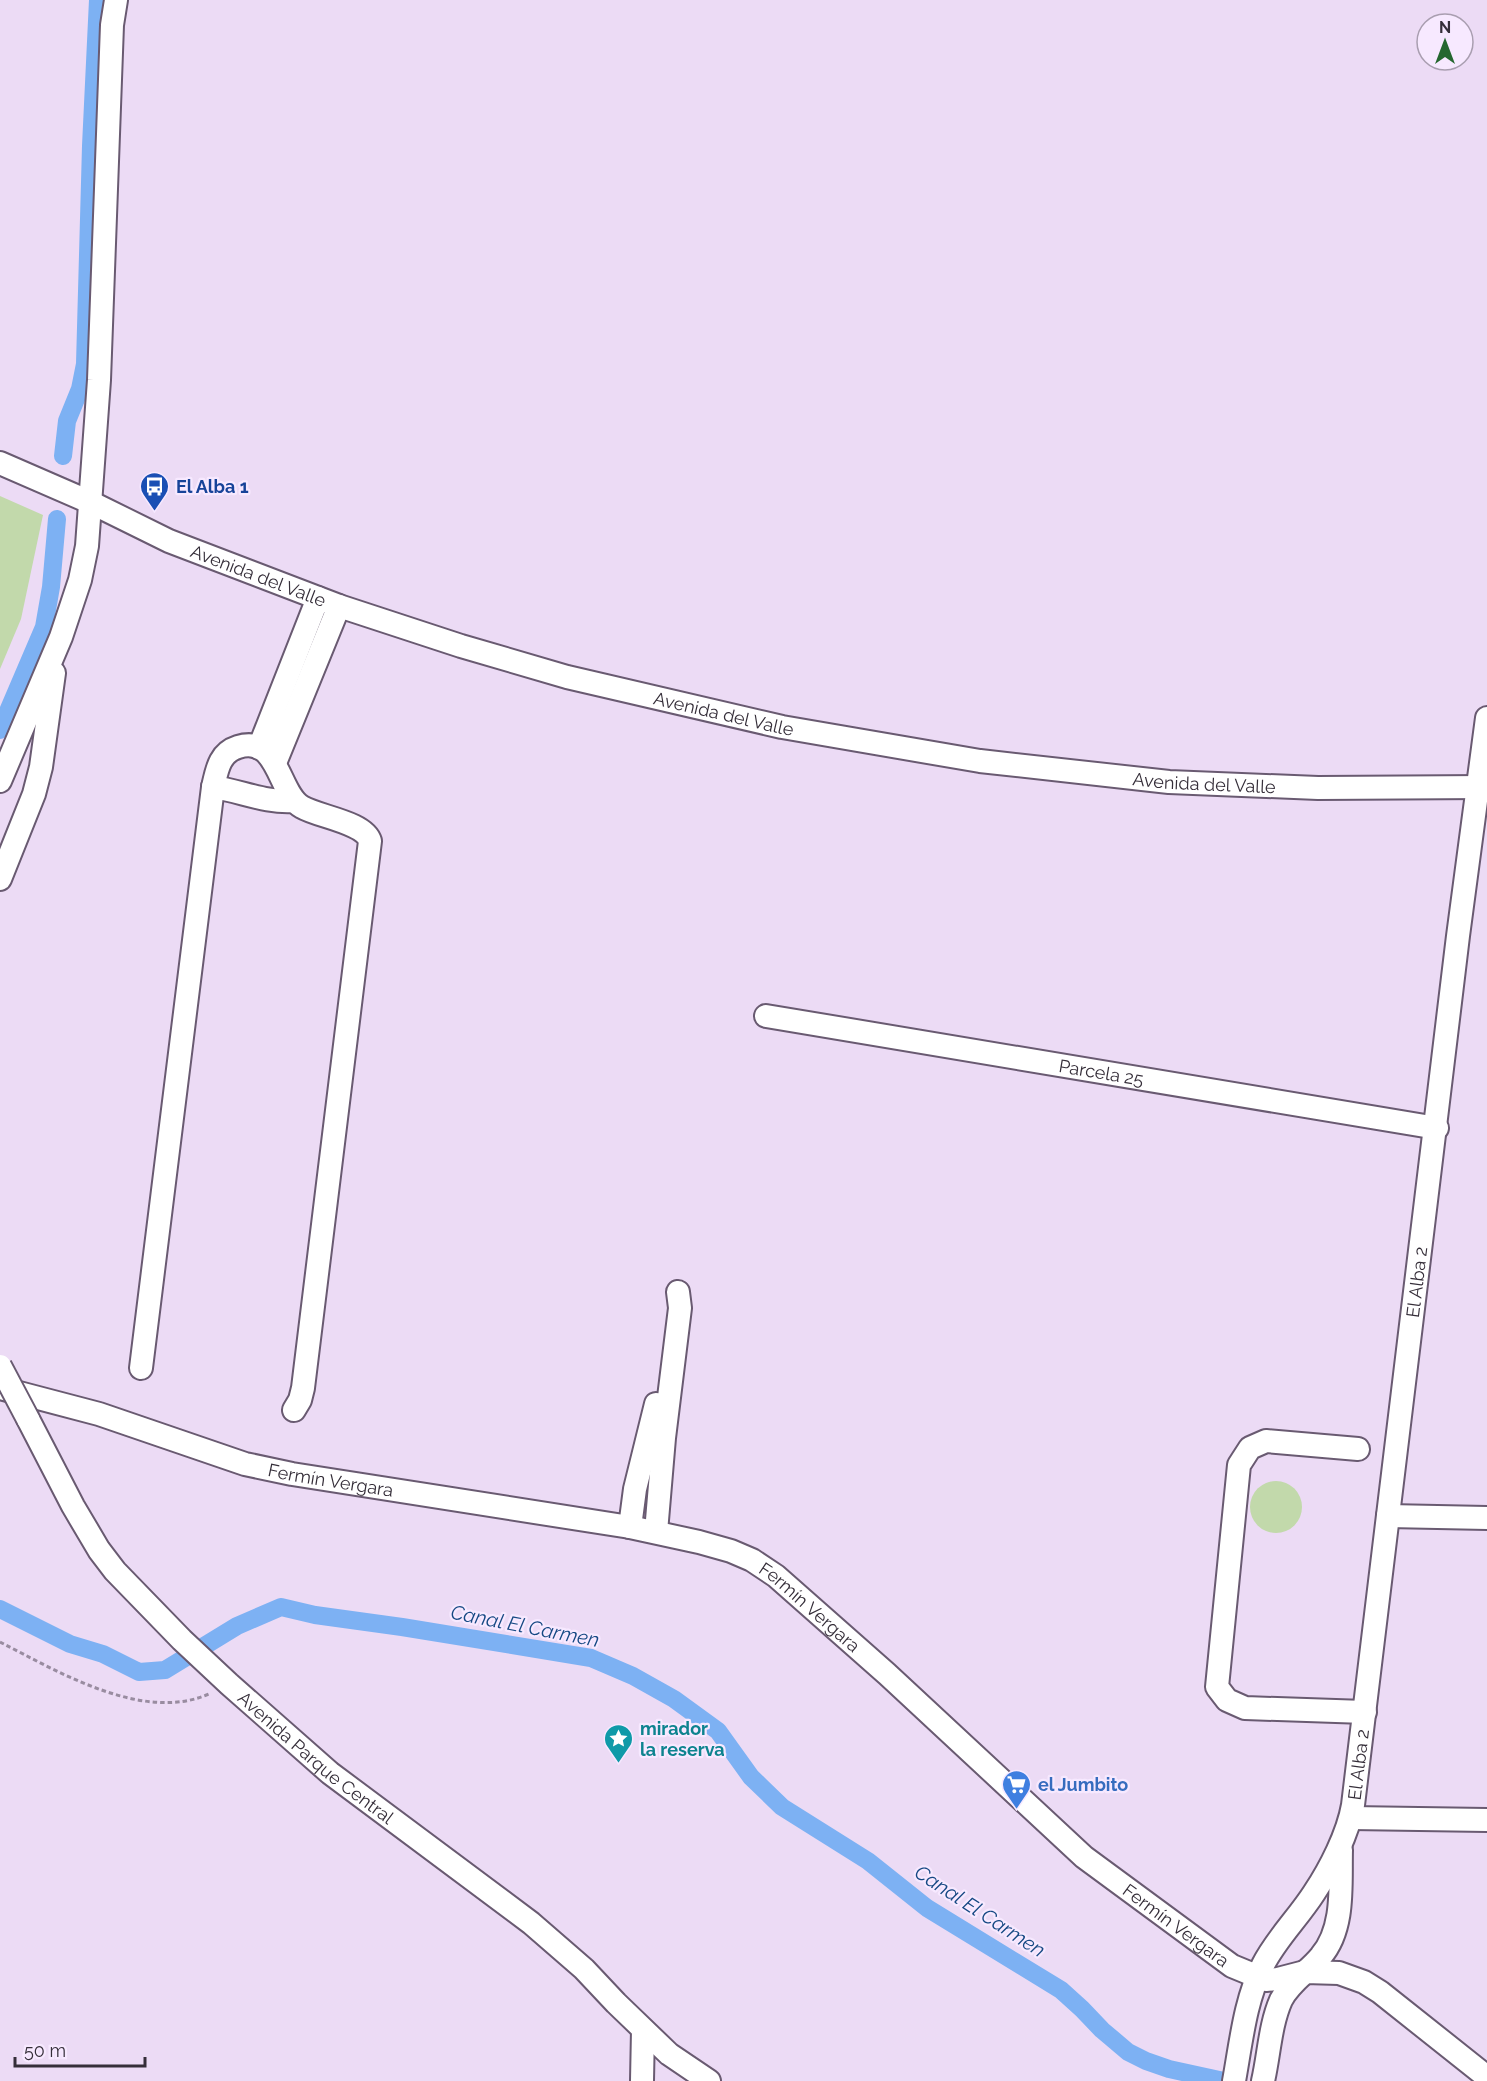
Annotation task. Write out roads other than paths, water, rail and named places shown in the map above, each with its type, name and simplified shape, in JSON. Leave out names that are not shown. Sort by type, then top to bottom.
[{"type":"street","points":[[0,879],[34,794],[41,767],[55,663],[84,563],[92,503],[112,36],[116,0]]},
{"type":"street","name":"Avenida del Valle","points":[[2,469],[92,503],[169,541],[339,606],[461,646],[589,682],[782,727],[915,751],[1044,769],[1168,782],[1317,788],[1483,787]]},
{"type":"street","points":[[267,756],[318,598]]},
{"type":"street","points":[[267,756],[339,606]]},
{"type":"street","points":[[0,780],[61,637]]},
{"type":"street","name":"El Alba 2","points":[[1234,2081],[1257,1978],[1271,1951],[1315,1892],[1351,1818],[1437,1128],[1458,936],[1483,787],[1487,718]]},
{"type":"street","points":[[141,1368],[213,787],[217,768],[224,754],[242,746],[267,756],[294,801]]},
{"type":"street","points":[[213,787],[268,801],[294,801],[312,811],[361,829],[370,841],[303,1388],[294,1410]]},
{"type":"street","name":"Parcela 25","points":[[766,1016],[1437,1128]]},
{"type":"street","points":[[630,1527],[636,1489],[660,1384],[668,1310],[678,1292],[680,1308],[664,1438],[656,1532]]},
{"type":"street","name":"Avenida Parque Central","points":[[0,1366],[73,1506],[99,1550],[115,1571],[182,1640],[330,1773],[531,1923],[584,1969],[669,2054],[709,2081]]},
{"type":"street","name":"Fermín Vergara","points":[[0,1388],[99,1414],[245,1464],[292,1474],[630,1527],[731,1551],[752,1560],[776,1576],[887,1674],[1084,1857],[1232,1966],[1266,1980],[1305,1972],[1339,1973],[1364,1982],[1380,1992],[1487,2077]]},
{"type":"street","points":[[1358,1449],[1266,1441],[1250,1448],[1239,1466],[1217,1687],[1227,1700],[1245,1708],[1365,1712]]},
{"type":"street","points":[[1389,1516],[1487,1518]]},
{"type":"street","points":[[1351,1818],[1487,1820]]},
{"type":"street","name":"El Alba 2","points":[[1265,2072],[1282,1998],[1324,1952],[1334,1934],[1339,1898],[1341,1842]]},
{"type":"street","points":[[642,2081],[643,2030]]},
{"type":"waterway","points":[[63,456],[67,421],[80,389],[85,364],[98,0]]},
{"type":"waterway","points":[[0,730],[44,627],[51,587],[57,519]]},
{"type":"waterway","name":"Canal El Carmen","points":[[0,1609],[70,1644],[103,1654],[139,1672],[165,1670],[237,1626],[281,1607],[315,1615],[591,1658],[633,1676],[674,1699],[718,1731],[751,1777],[782,1807],[868,1861],[927,1908],[1061,1990],[1128,2052],[1169,2069],[1224,2081]]},
{"type":"place","name":"El Alba 1","points":[[155,512]]},
{"type":"place","name":"mirador la reserva","points":[[619,1764]]},
{"type":"place","name":"el Jumbito","points":[[1017,1810]]}]
